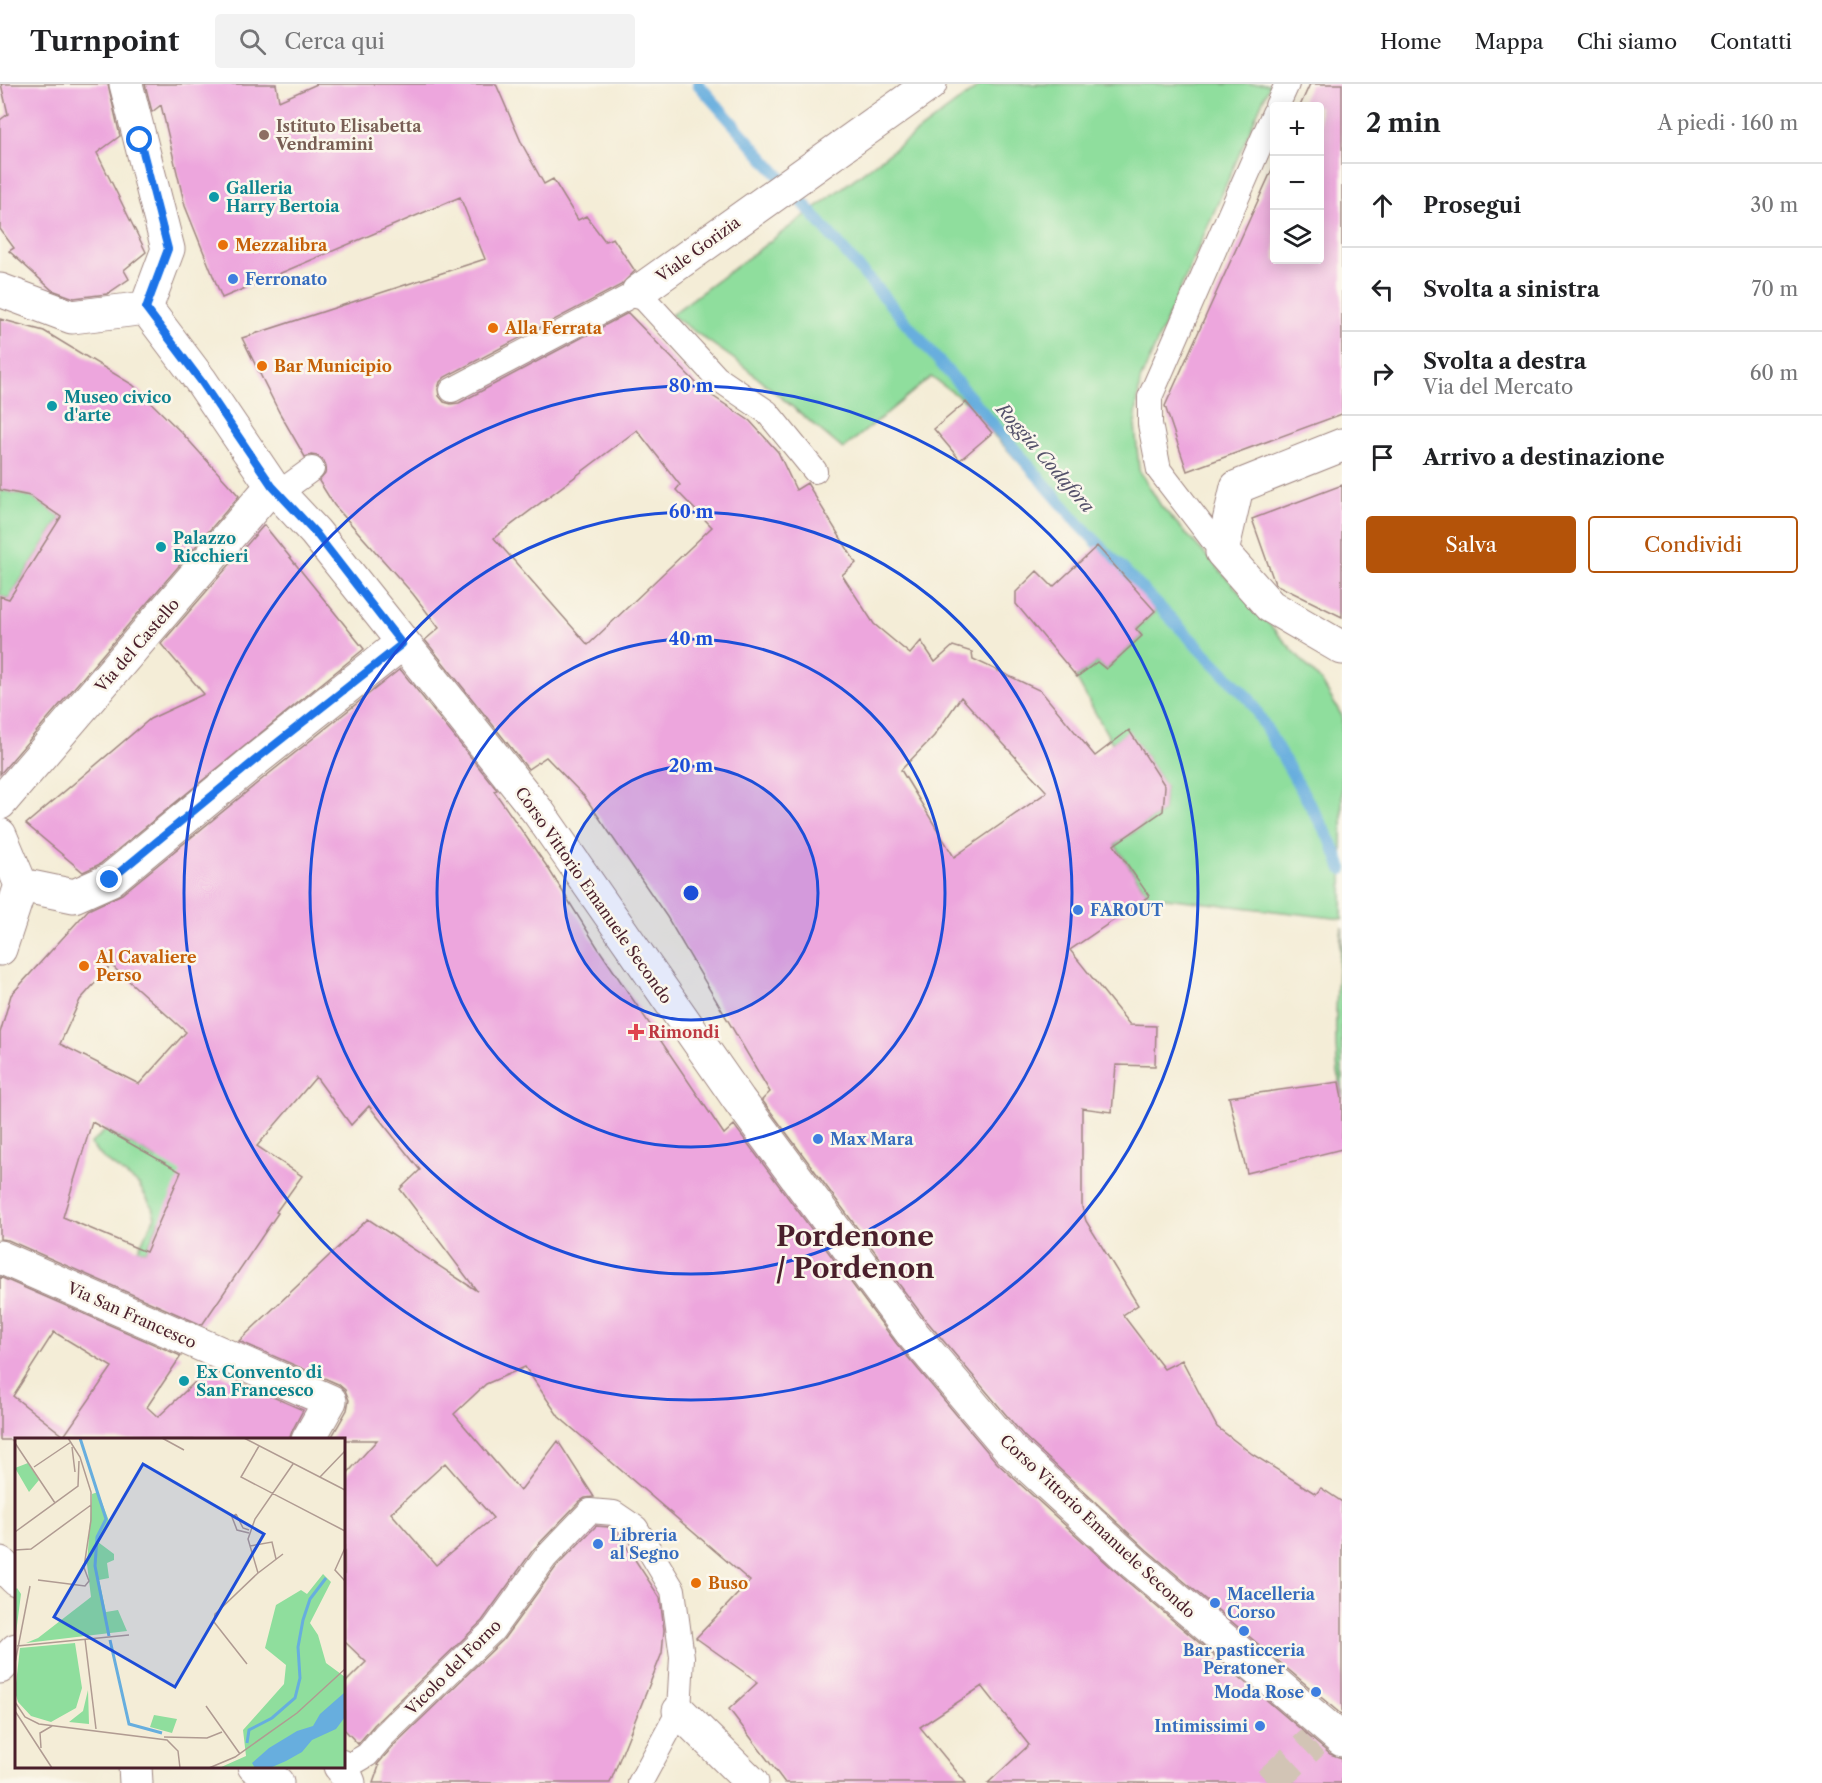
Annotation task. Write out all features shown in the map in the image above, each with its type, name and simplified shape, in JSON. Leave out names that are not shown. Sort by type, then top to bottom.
[{"type":"street","points":[[0,291],[72,317],[146,308],[168,249],[126,84]]},
{"type":"street","name":"Viale Gorizia","points":[[638,292],[930,84]]},
{"type":"street","name":"Corso Vittorio Emanuele Secondo","points":[[146,308],[201,381],[276,490],[315,532],[539,813],[739,1100],[910,1331],[1010,1449],[1329,1738]]},
{"type":"street","points":[[1339,654],[1270,606],[1222,552],[1237,487],[1342,445]]},
{"type":"street","name":"Via del Castello","points":[[0,803],[276,490]]},
{"type":"street","points":[[21,885],[74,896],[110,880],[254,761],[402,644]]},
{"type":"street","points":[[0,835],[21,885],[0,949]]},
{"type":"street","name":"Via San Francesco","points":[[0,1257],[330,1401],[309,1438]]},
{"type":"street","points":[[0,1563],[15,1578]]},
{"type":"street","points":[[0,1667],[15,1651]]},
{"type":"street","points":[[679,1711],[752,1783]]},
{"type":"street","points":[[135,1768],[136,1783]]},
{"type":"street","points":[[255,1768],[277,1783]]},
{"type":"lane","points":[[1279,102],[1287,84]]},
{"type":"lane","points":[[1222,552],[1159,470],[1150,424],[1150,397],[1270,124]]},
{"type":"lane","points":[[638,292],[717,378],[766,412],[815,471]]},
{"type":"lane","name":"Viale Gorizia","points":[[452,390],[638,292]]},
{"type":"lane","points":[[276,490],[312,469]]},
{"type":"lane","name":"Vicolo del Forno","points":[[344,1773],[367,1755],[384,1735],[494,1629],[545,1558],[590,1511],[614,1513],[636,1528],[673,1590],[682,1657],[679,1711]]},
{"type":"lane","points":[[640,1783],[679,1711]]},
{"type":"green space","points":[[982,84],[1270,84],[1140,381],[1135,424],[1139,470],[1161,506],[1321,681],[1342,716],[1342,919],[1149,896],[1115,845],[1163,811],[1165,786],[1129,731],[1112,743],[1076,678],[1097,662],[1106,669],[1142,636],[1136,629],[1155,611],[966,402],[931,377],[843,449],[741,364],[671,315]]},
{"type":"green space","points":[[0,490],[30,496],[61,517],[9,599],[0,596]]},
{"type":"green space","points":[[1342,927],[1342,1098],[1336,1035]]},
{"type":"green space","points":[[184,1119],[212,1138],[167,1225],[159,1221],[146,1252],[138,1249],[155,1217],[152,1207],[139,1185],[103,1158],[90,1144],[106,1130],[156,1158]]},
{"type":"building","points":[[1,84],[108,84],[120,136],[97,153],[146,252],[124,270],[129,279],[107,294],[74,298],[52,290],[9,251],[14,248],[0,229],[0,120],[8,114]]},
{"type":"building","points":[[145,84],[276,84],[279,101],[317,84],[496,84],[522,144],[544,184],[553,179],[578,220],[586,216],[605,241],[613,238],[635,271],[621,285],[445,377],[438,389],[439,396],[444,402],[459,403],[628,313],[702,389],[750,421],[778,452],[796,490],[807,483],[856,563],[842,575],[874,624],[910,654],[921,641],[935,662],[953,646],[972,652],[973,659],[1041,691],[1095,756],[1129,730],[1165,786],[1163,811],[1114,845],[1149,896],[1070,950],[1130,1025],[1156,1026],[1155,1066],[1116,1065],[1112,1112],[1082,1108],[1082,1207],[1086,1221],[1138,1305],[1123,1315],[1164,1369],[1182,1360],[1217,1427],[1252,1454],[1316,1494],[1321,1488],[1342,1502],[1342,1715],[1147,1550],[1024,1436],[925,1319],[762,1100],[770,1092],[667,917],[585,797],[546,757],[528,769],[425,640],[439,628],[413,594],[334,505],[319,481],[325,474],[324,461],[317,456],[305,457],[279,412],[242,338],[485,259],[460,197],[222,298],[185,206],[161,105],[152,112]],"holes":[[[637,430],[680,485],[676,490],[712,527],[588,645],[494,538]],[[961,697],[1047,792],[954,857],[901,770],[934,736]]]},
{"type":"building","points":[[1310,84],[1342,84],[1342,414],[1187,471],[1165,406],[1270,174],[1270,264],[1324,264],[1324,102],[1302,102]]},
{"type":"building","name":"Palazzo Ricchieri","points":[[0,319],[44,331],[133,385],[182,433],[239,496],[0,774],[0,596],[9,599],[61,517],[30,496],[0,490]]},
{"type":"building","points":[[966,402],[992,433],[960,460],[934,429]]},
{"type":"building","points":[[1342,485],[1342,617],[1275,584],[1252,519]]},
{"type":"building","points":[[264,525],[364,649],[100,864],[83,872],[26,824],[150,719],[204,694],[161,644]]},
{"type":"building","points":[[1097,546],[1155,611],[1136,629],[1142,636],[1106,669],[1097,662],[1077,677],[1016,604],[1016,592],[1037,571],[1053,587]]},
{"type":"building","points":[[400,669],[497,790],[494,791],[548,868],[598,948],[724,1134],[734,1125],[896,1343],[997,1463],[1123,1578],[1330,1754],[1342,1758],[1342,1783],[988,1783],[1029,1745],[982,1686],[920,1727],[966,1783],[785,1783],[729,1709],[758,1682],[696,1638],[750,1581],[559,1417],[525,1367],[486,1384],[454,1414],[520,1491],[558,1441],[594,1497],[580,1501],[533,1550],[482,1621],[374,1725],[358,1744],[345,1730],[345,1683],[366,1662],[345,1642],[345,1476],[377,1440],[331,1438],[347,1410],[349,1400],[345,1390],[338,1384],[239,1341],[368,1219],[477,1291],[400,1189],[420,1170],[369,1106],[351,1125],[316,1077],[257,1146],[302,1176],[202,1325],[8,1240],[0,1239],[0,1033],[11,995],[88,910],[122,894]],"holes":[[[111,965],[186,1032],[139,1084],[60,1044],[80,1000]],[[92,1122],[181,1172],[146,1252],[63,1217]],[[445,1463],[493,1518],[436,1565],[391,1513]]]},
{"type":"building","points":[[1339,1082],[1342,1098],[1342,1149],[1247,1173],[1229,1097]]},
{"type":"building","name":"Ex Convento di San Francesco","points":[[0,1277],[181,1356],[147,1407],[158,1417],[209,1369],[303,1410],[290,1438],[15,1438],[15,1440],[0,1440]],"holes":[[[54,1332],[112,1367],[64,1436],[13,1396]]]},
{"type":"building","points":[[596,1526],[609,1527],[617,1532],[660,1598],[664,1630],[662,1653],[610,1783],[373,1783],[379,1766],[377,1765],[394,1745],[503,1640],[556,1567]]},
{"type":"waterway","name":"Roggia Codafora","points":[[698,84],[1079,524],[1250,700],[1332,843],[1342,869]]},
{"type":"tunnel","points":[[1269,1783],[1313,1742]]},
{"type":"place","name":"Istituto Elisabetta Vendramini","points":[[264,135]]},
{"type":"place","name":"Galleria Harry Bertoia","points":[[214,197]]},
{"type":"place","name":"Mezzalibra","points":[[223,245]]},
{"type":"place","name":"Ferronato","points":[[233,279]]},
{"type":"place","name":"Alla Ferrata","points":[[493,328]]},
{"type":"place","name":"Bar Municipio","points":[[262,366]]},
{"type":"place","name":"Museo civico d'arte","points":[[52,406]]},
{"type":"place","name":"Palazzo Ricchieri","points":[[161,547]]},
{"type":"place","name":"FAROUT","points":[[1078,910]]},
{"type":"place","name":"Al Cavaliere Perso","points":[[84,966]]},
{"type":"place","name":"Rimondi","points":[[636,1032]]},
{"type":"place","name":"Max Mara","points":[[818,1139]]},
{"type":"place","name":"Ex Convento di San Francesco","points":[[184,1381]]},
{"type":"place","name":"Libreria al Segno","points":[[598,1544]]},
{"type":"place","name":"Buso","points":[[696,1583]]},
{"type":"place","name":"Macelleria Corso","points":[[1215,1603]]},
{"type":"place","name":"Bar pasticceria Peratoner","points":[[1244,1631]]},
{"type":"place","name":"Moda Rose","points":[[1316,1692]]},
{"type":"place","name":"Intimissimi","points":[[1260,1726]]},
{"type":"district","name":"Pordenone / Pordenon","points":[[855,1252]]},
{"type":"route","points":[[110,880],[254,761],[402,644],[315,532],[272,486],[201,381],[146,308],[168,249],[140,140]]}]
